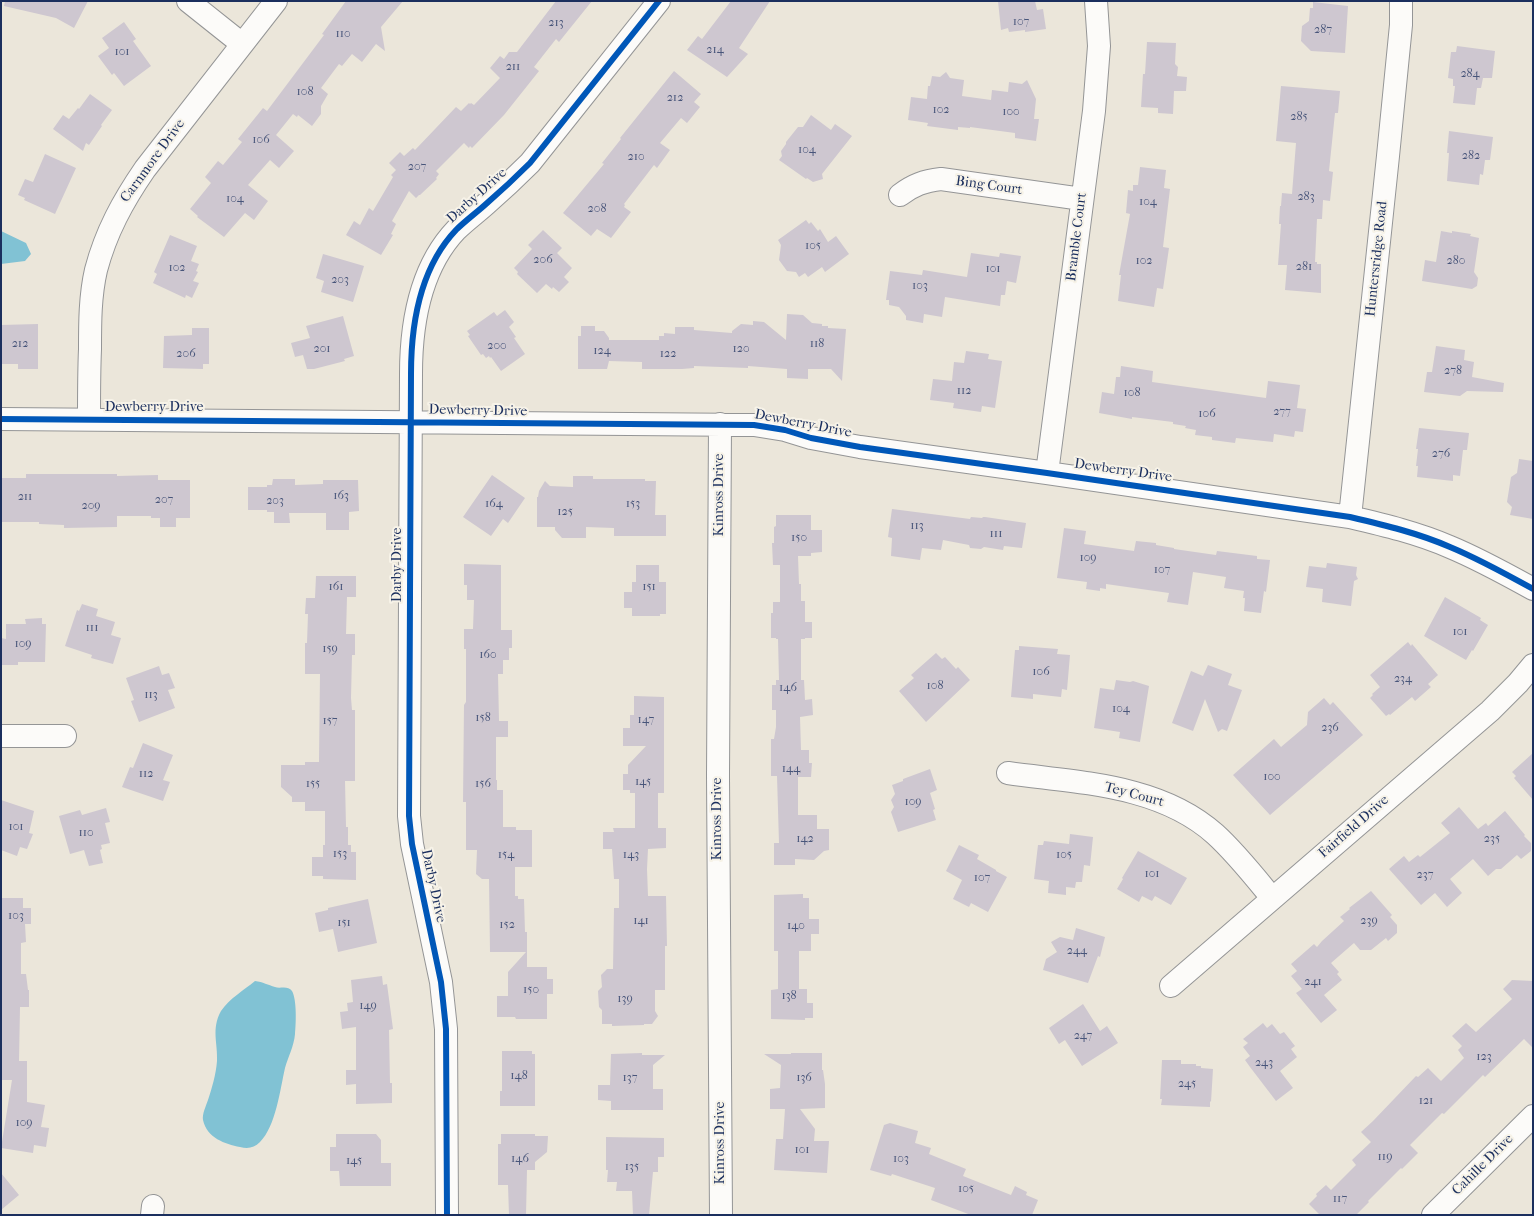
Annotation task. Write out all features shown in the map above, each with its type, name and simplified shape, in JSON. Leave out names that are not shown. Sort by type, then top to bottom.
[{"type":"street","points":[[188,1],[242,44]]},
{"type":"street","name":"Carnmore Drive","points":[[89,419],[90,321],[92,297],[96,270],[113,223],[125,198],[145,168],[276,1]]},
{"type":"street","name":"Darby Drive","points":[[447,1215],[446,1029],[440,982],[412,844],[409,816],[411,348],[414,326],[422,291],[432,264],[443,246],[456,230],[530,163],[659,1]]},
{"type":"street","name":"Bramble Court","points":[[1047,472],[1094,111],[1099,46],[1096,1]]},
{"type":"street","name":"Huntersridge Road","points":[[1350,517],[1389,148],[1401,26],[1401,1]]},
{"type":"street","name":"Bing Court","points":[[900,195],[912,186],[919,183],[941,179],[1082,199]]},
{"type":"street","name":"Dewberry Drive","points":[[1,418],[754,425],[785,430],[811,438],[860,447],[1047,472],[1350,517],[1397,528],[1450,547],[1533,588]]},
{"type":"street","name":"Kinross Drive","points":[[720,424],[718,776],[721,1215]]},
{"type":"street","name":"Fairfield Drive","points":[[1171,986],[1490,711],[1518,683],[1533,665]]},
{"type":"street","points":[[1,736],[65,736]]},
{"type":"street","name":"Tey Court","points":[[1008,773],[1126,790],[1154,798],[1177,808],[1215,833],[1272,898]]},
{"type":"street","name":"Cahille Drive","points":[[1433,1215],[1533,1116]]},
{"type":"water","points":[[1,231],[26,243],[31,254],[25,261],[1,264]]},
{"type":"water","points":[[255,981],[277,988],[290,989],[294,995],[296,1018],[293,1043],[285,1068],[274,1117],[270,1127],[260,1142],[251,1148],[246,1148],[234,1146],[217,1139],[208,1131],[203,1118],[204,1110],[215,1076],[217,1054],[216,1024],[218,1018],[221,1011],[228,1003]]},
{"type":"building","points":[[5,1],[88,1],[74,28],[56,18],[4,6]]},
{"type":"building","points":[[346,1],[403,1],[381,27],[385,51],[376,44],[362,62],[352,54],[342,66],[339,64],[321,88],[328,94],[321,106],[321,114],[312,126],[298,115],[297,117],[293,114],[276,135],[294,151],[279,168],[270,160],[248,185],[268,201],[254,220],[245,213],[224,237],[197,217],[198,216],[190,209],[211,183],[205,177],[218,161],[223,165],[242,142],[238,139],[263,108],[267,111],[324,35],[322,34]]},
{"type":"building","points":[[556,1],[592,1],[559,42],[556,39],[534,67],[539,71],[504,115],[472,148],[470,146],[469,148],[464,143],[436,171],[439,174],[436,178],[437,179],[420,195],[416,198],[409,191],[392,221],[396,224],[391,234],[393,235],[381,255],[346,235],[354,221],[360,225],[369,208],[373,211],[393,177],[391,175],[396,170],[389,163],[400,152],[404,156],[413,148],[415,150],[456,107],[461,111],[469,103],[474,105],[500,78],[490,68],[500,56],[504,59],[509,52],[517,52]]},
{"type":"building","points":[[731,1],[770,1],[739,48],[748,54],[727,77],[687,50],[698,36],[702,39]]},
{"type":"building","points":[[998,1],[1035,1],[1037,10],[1043,9],[1046,29],[1025,32],[1025,30],[1009,32],[1008,28],[1001,30]]},
{"type":"building","points":[[1313,2],[1348,6],[1345,53],[1311,51],[1301,41],[1302,26],[1309,21],[1310,8],[1313,8]]},
{"type":"building","points":[[124,22],[136,39],[133,41],[151,66],[124,86],[114,73],[112,75],[98,56],[109,48],[102,38]]},
{"type":"building","points":[[1147,42],[1176,43],[1175,64],[1178,67],[1177,76],[1187,77],[1186,91],[1174,91],[1173,114],[1158,113],[1158,108],[1141,107]]},
{"type":"building","points":[[1457,46],[1495,51],[1492,78],[1483,78],[1481,88],[1477,88],[1475,105],[1453,103],[1455,86],[1453,86],[1453,79],[1448,78],[1451,52],[1456,52]]},
{"type":"building","points":[[674,71],[701,94],[694,102],[700,107],[687,123],[681,118],[660,143],[670,150],[657,168],[654,165],[624,204],[624,207],[631,212],[611,238],[597,229],[591,236],[563,213],[604,164],[602,163],[621,139],[620,138]]},
{"type":"building","points":[[946,72],[950,78],[964,80],[962,96],[991,100],[992,90],[1008,92],[1009,82],[1022,84],[1027,80],[1036,99],[1034,119],[1039,119],[1036,141],[1015,138],[1015,133],[970,127],[958,127],[958,130],[927,126],[928,123],[908,120],[911,97],[927,99],[928,86],[930,86],[932,76],[940,77]]},
{"type":"building","points":[[1281,86],[1340,91],[1338,113],[1335,113],[1329,171],[1333,172],[1330,201],[1323,200],[1322,219],[1317,219],[1315,262],[1317,262],[1317,264],[1321,264],[1321,293],[1285,290],[1287,265],[1278,265],[1281,224],[1279,224],[1280,206],[1282,193],[1292,194],[1296,143],[1276,141]]},
{"type":"building","points":[[90,94],[112,110],[89,145],[86,143],[83,151],[53,129],[63,115],[69,119],[78,108],[79,109]]},
{"type":"building","points":[[811,115],[831,130],[835,124],[852,136],[822,174],[823,179],[813,182],[807,178],[806,179],[779,160],[782,156],[781,151],[786,142],[798,127],[803,127]]},
{"type":"building","points":[[1449,131],[1493,137],[1490,160],[1485,160],[1483,175],[1480,174],[1479,185],[1447,181]]},
{"type":"building","points":[[45,154],[76,168],[55,214],[24,200],[25,198],[18,195],[25,179],[33,182]]},
{"type":"building","points":[[1140,167],[1166,170],[1164,188],[1170,189],[1163,247],[1169,248],[1163,289],[1157,288],[1154,307],[1118,301],[1121,275],[1119,275],[1130,214],[1126,213],[1128,190],[1133,191],[1133,185],[1138,185]]},
{"type":"building","points":[[806,220],[809,224],[811,222],[818,231],[820,229],[828,242],[836,236],[849,254],[825,272],[822,267],[808,277],[805,273],[799,277],[796,272],[787,271],[779,260],[781,245],[778,240]]},
{"type":"building","points":[[543,230],[562,248],[557,253],[572,268],[564,277],[569,282],[559,292],[546,284],[537,293],[517,274],[518,272],[514,268],[532,249],[528,245]]},
{"type":"building","points":[[1441,231],[1471,234],[1470,236],[1479,238],[1474,272],[1478,278],[1477,286],[1472,289],[1422,281],[1425,260],[1436,262]]},
{"type":"building","points":[[170,235],[197,246],[191,261],[199,264],[196,271],[198,272],[193,281],[199,283],[192,298],[186,295],[185,298],[153,283],[157,274],[154,272]]},
{"type":"building","points":[[971,253],[999,257],[1000,253],[1021,256],[1016,283],[1007,281],[1005,295],[1001,295],[1000,306],[945,297],[942,317],[924,314],[923,323],[906,320],[906,316],[899,307],[889,305],[889,300],[886,300],[890,271],[922,275],[923,270],[967,277]]},
{"type":"building","points":[[323,254],[364,266],[353,302],[321,292],[324,281],[316,278]]},
{"type":"building","points":[[505,310],[514,322],[509,327],[516,337],[514,338],[525,354],[501,371],[491,357],[490,358],[489,356],[486,358],[483,354],[481,355],[468,336],[470,335],[467,331],[494,312],[497,316]]},
{"type":"building","points":[[787,314],[803,315],[812,323],[822,324],[822,326],[828,326],[828,328],[846,329],[842,381],[831,369],[808,369],[808,379],[787,378],[787,369],[748,366],[748,368],[694,366],[694,368],[682,369],[642,369],[642,362],[609,361],[607,369],[578,369],[578,336],[581,336],[581,326],[595,326],[595,331],[604,331],[609,340],[659,340],[659,336],[664,336],[664,333],[675,334],[675,327],[694,327],[694,330],[732,333],[732,331],[741,324],[753,325],[753,321],[764,322],[786,340]]},
{"type":"building","points":[[343,316],[354,356],[344,359],[345,361],[314,369],[307,369],[303,355],[295,357],[291,343],[310,338],[306,326]]},
{"type":"building","points":[[38,324],[38,369],[18,369],[18,364],[1,364],[1,325]]},
{"type":"building","points":[[192,328],[209,328],[209,364],[203,364],[203,369],[163,368],[164,336],[192,335]]},
{"type":"building","points":[[1436,346],[1465,350],[1464,360],[1474,362],[1472,377],[1504,383],[1503,392],[1467,391],[1460,396],[1424,392],[1427,372],[1432,372]]},
{"type":"building","points":[[966,351],[989,354],[988,359],[1002,361],[995,408],[982,406],[981,412],[953,408],[954,403],[930,400],[933,379],[952,381],[954,362],[964,363]]},
{"type":"building","points":[[1121,366],[1153,371],[1152,382],[1266,398],[1268,381],[1300,385],[1297,408],[1306,409],[1303,432],[1295,431],[1294,437],[1274,434],[1273,442],[1236,438],[1235,443],[1212,440],[1212,437],[1195,435],[1196,430],[1185,428],[1186,426],[1173,424],[1173,422],[1132,417],[1132,419],[1099,413],[1102,392],[1114,394],[1116,377],[1120,377]]},
{"type":"building","points":[[1419,428],[1469,433],[1467,450],[1463,450],[1460,476],[1453,475],[1453,481],[1417,477],[1418,466],[1416,466],[1418,449],[1416,449]]},
{"type":"building","points":[[1519,459],[1533,461],[1533,519],[1510,515],[1512,507],[1507,502],[1511,477],[1517,473]]},
{"type":"building","points":[[26,474],[117,474],[117,476],[158,475],[158,480],[190,480],[190,518],[176,518],[176,527],[160,527],[160,518],[151,518],[151,516],[117,516],[117,527],[64,528],[64,525],[39,524],[39,522],[1,522],[1,478],[26,478]]},
{"type":"building","points":[[492,475],[525,498],[508,523],[503,519],[491,536],[463,517]]},
{"type":"building","points":[[573,476],[593,476],[593,479],[645,479],[645,481],[656,481],[655,515],[666,515],[666,536],[614,536],[614,528],[586,527],[586,538],[562,538],[555,530],[555,527],[537,527],[537,497],[545,481],[550,486],[573,487]]},
{"type":"building","points":[[273,479],[295,479],[295,485],[323,484],[323,480],[358,480],[359,511],[349,512],[349,530],[326,530],[326,513],[289,513],[290,523],[274,523],[274,512],[267,512],[267,510],[248,510],[248,487],[267,487],[267,485],[272,485]]},
{"type":"building","points":[[892,509],[970,519],[971,517],[985,517],[1026,523],[1022,548],[1004,546],[1003,550],[984,547],[981,549],[970,548],[969,545],[943,540],[941,550],[922,548],[920,560],[891,556],[892,538],[888,537]]},
{"type":"building","points":[[776,515],[811,515],[811,530],[822,530],[822,552],[811,553],[811,556],[798,556],[801,601],[805,601],[805,622],[812,622],[812,638],[801,639],[801,680],[804,680],[805,700],[812,699],[813,715],[800,717],[801,750],[809,750],[809,763],[812,763],[811,777],[798,777],[798,815],[817,815],[817,829],[829,829],[829,850],[824,851],[814,860],[795,859],[795,865],[774,865],[774,843],[779,843],[777,776],[771,776],[771,739],[774,739],[776,727],[776,710],[772,710],[772,685],[776,685],[776,680],[779,680],[778,639],[771,638],[771,613],[773,613],[773,602],[780,602],[780,565],[773,565],[772,543],[774,543]]},
{"type":"building","points":[[1064,528],[1086,531],[1084,544],[1134,551],[1136,541],[1156,543],[1156,545],[1174,549],[1216,555],[1217,551],[1257,556],[1257,559],[1270,560],[1266,592],[1264,591],[1261,613],[1244,611],[1244,591],[1224,588],[1226,577],[1193,572],[1188,605],[1167,602],[1169,593],[1106,584],[1106,589],[1100,588],[1100,591],[1086,589],[1087,582],[1057,578]]},
{"type":"building","points":[[1327,563],[1357,567],[1356,575],[1358,579],[1354,581],[1351,606],[1322,602],[1323,589],[1306,587],[1309,566],[1326,568]]},
{"type":"building","points":[[464,564],[501,565],[501,630],[512,630],[512,648],[509,648],[509,660],[503,660],[503,674],[498,674],[499,721],[508,721],[508,737],[496,737],[497,790],[503,790],[503,827],[516,827],[516,830],[532,830],[532,867],[515,867],[515,896],[518,896],[518,899],[524,899],[525,932],[527,932],[527,967],[547,967],[547,979],[553,979],[553,994],[547,994],[547,1019],[516,1019],[515,1017],[497,1017],[497,996],[508,996],[508,972],[526,952],[490,952],[489,879],[482,879],[476,874],[477,850],[466,850],[466,802],[463,802],[464,705],[466,702],[466,649],[464,649],[464,629],[473,629],[474,600],[467,600],[467,585],[464,585]]},
{"type":"building","points":[[636,565],[659,565],[659,582],[666,582],[666,614],[660,614],[660,616],[632,616],[632,608],[624,608],[624,592],[632,592],[632,582],[636,582]]},
{"type":"building","points":[[316,576],[356,576],[356,597],[347,597],[346,634],[355,634],[355,655],[352,655],[351,698],[352,710],[355,710],[355,781],[345,781],[348,845],[351,845],[351,852],[356,852],[356,880],[323,879],[323,876],[312,876],[312,857],[323,857],[323,845],[325,845],[325,811],[305,811],[305,802],[292,802],[292,797],[281,787],[281,765],[305,765],[305,762],[319,762],[320,674],[305,674],[305,643],[307,643],[308,614],[305,614],[306,598],[315,598]]},
{"type":"building","points":[[1445,597],[1481,618],[1480,620],[1488,625],[1466,660],[1424,636]]},
{"type":"building","points":[[82,604],[98,609],[96,616],[115,622],[111,635],[121,638],[113,664],[91,658],[92,655],[65,646],[77,610],[79,611]]},
{"type":"building","points":[[42,618],[42,624],[46,624],[45,662],[18,662],[18,665],[1,665],[1,638],[6,639],[6,624],[26,624],[25,619]]},
{"type":"building","points":[[1408,642],[1411,646],[1412,644],[1438,675],[1428,684],[1431,687],[1415,701],[1412,697],[1390,715],[1389,714],[1386,716],[1370,698],[1373,695],[1372,694],[1380,687],[1370,675]]},
{"type":"building","points":[[1019,646],[1058,649],[1057,654],[1070,655],[1067,690],[1062,689],[1061,697],[1033,694],[1033,699],[1011,697],[1015,650],[1019,650]]},
{"type":"building","points":[[936,653],[942,659],[945,657],[956,669],[958,667],[970,680],[926,722],[899,691],[914,678],[911,675]]},
{"type":"building","points":[[1208,665],[1232,674],[1228,685],[1242,690],[1227,731],[1222,729],[1218,732],[1205,699],[1193,731],[1172,723],[1191,671],[1203,676]]},
{"type":"building","points":[[159,666],[162,675],[169,673],[175,688],[168,690],[175,708],[139,722],[131,701],[134,700],[126,678]]},
{"type":"building","points":[[1116,680],[1133,681],[1149,686],[1140,742],[1119,738],[1120,732],[1094,728],[1100,688],[1114,690]]},
{"type":"building","points":[[634,696],[664,697],[664,793],[658,793],[658,828],[666,828],[666,848],[648,849],[647,869],[648,896],[666,896],[667,946],[665,946],[665,990],[655,990],[655,1011],[658,1016],[652,1024],[612,1026],[612,1024],[602,1024],[602,1010],[599,1007],[598,991],[602,987],[601,975],[607,969],[613,969],[614,908],[619,908],[619,879],[614,879],[612,849],[603,849],[603,832],[614,832],[613,828],[635,828],[635,793],[630,793],[630,790],[623,790],[623,774],[628,774],[628,765],[646,746],[623,746],[623,728],[630,728],[630,715],[634,715]]},
{"type":"building","points":[[1324,698],[1330,705],[1333,702],[1363,735],[1270,815],[1233,775],[1274,739],[1281,747],[1307,725],[1308,712]]},
{"type":"building","points":[[143,743],[173,755],[163,780],[170,782],[163,801],[122,787],[130,767],[133,768]]},
{"type":"building","points":[[1533,753],[1533,800],[1514,778],[1516,776],[1512,772]]},
{"type":"building","points":[[930,769],[937,790],[930,793],[935,809],[933,810],[936,820],[898,832],[891,812],[894,807],[891,800],[895,794],[892,785],[903,781],[903,779]]},
{"type":"building","points":[[1,800],[34,811],[29,833],[33,834],[27,849],[20,847],[17,856],[1,850]]},
{"type":"building","points":[[1459,807],[1478,829],[1486,823],[1488,826],[1505,811],[1531,843],[1531,851],[1521,859],[1517,855],[1501,869],[1496,869],[1488,876],[1473,859],[1450,879],[1462,893],[1447,907],[1435,893],[1421,905],[1389,869],[1404,856],[1409,862],[1418,855],[1420,857],[1450,833],[1441,823]]},
{"type":"building","points":[[106,808],[110,822],[105,823],[110,843],[101,845],[102,849],[100,850],[103,863],[89,866],[84,850],[70,854],[59,816],[80,810],[82,815]]},
{"type":"building","points":[[1070,834],[1093,837],[1090,866],[1084,865],[1082,882],[1076,882],[1075,888],[1066,887],[1066,895],[1048,893],[1049,881],[1034,879],[1038,845],[1043,845],[1044,841],[1069,844]]},
{"type":"building","points":[[959,845],[979,855],[977,859],[1007,877],[988,912],[971,903],[969,907],[953,899],[962,880],[946,871]]},
{"type":"building","points":[[1138,851],[1187,878],[1171,905],[1155,896],[1152,901],[1142,896],[1139,902],[1117,889]]},
{"type":"building","points":[[1371,891],[1392,915],[1390,917],[1397,925],[1397,933],[1388,941],[1386,938],[1371,950],[1360,950],[1354,943],[1331,963],[1339,972],[1337,974],[1342,980],[1324,995],[1337,1010],[1321,1023],[1296,993],[1302,989],[1291,976],[1297,971],[1291,964],[1314,944],[1317,947],[1344,921],[1340,917]]},
{"type":"building","points":[[803,894],[803,898],[809,898],[809,919],[819,919],[819,934],[811,934],[811,951],[799,951],[799,989],[807,989],[807,1003],[813,1003],[813,1018],[805,1018],[805,1020],[771,1019],[771,990],[778,989],[778,951],[774,951],[774,895]]},
{"type":"building","points":[[1,898],[23,898],[23,908],[31,908],[31,924],[25,924],[26,942],[21,943],[21,974],[26,974],[29,990],[29,1007],[20,1007],[19,1061],[27,1061],[27,1102],[45,1105],[41,1127],[49,1128],[46,1147],[34,1145],[33,1153],[1,1148],[12,1080],[1,1080]]},
{"type":"building","points":[[368,899],[377,943],[338,952],[333,929],[319,932],[315,913],[328,910],[328,908]]},
{"type":"building","points":[[1076,928],[1105,937],[1100,957],[1098,956],[1088,983],[1043,970],[1046,959],[1057,952],[1051,942],[1060,937],[1073,940]]},
{"type":"building","points":[[382,976],[383,985],[387,984],[393,1029],[389,1030],[392,1103],[356,1104],[356,1084],[346,1085],[346,1070],[356,1070],[356,1027],[342,1029],[340,1012],[348,1011],[347,1003],[353,1002],[351,980]]},
{"type":"building","points":[[1512,980],[1533,981],[1533,1048],[1524,1039],[1485,1077],[1483,1075],[1444,1114],[1442,1113],[1410,1145],[1418,1153],[1368,1201],[1369,1202],[1356,1215],[1320,1215],[1309,1204],[1317,1196],[1316,1194],[1326,1185],[1331,1190],[1356,1165],[1352,1160],[1371,1142],[1361,1132],[1416,1076],[1418,1077],[1428,1068],[1441,1081],[1464,1058],[1458,1050],[1462,1046],[1452,1036],[1466,1023],[1476,1032],[1512,999],[1503,989]]},
{"type":"building","points":[[1083,1004],[1100,1031],[1107,1026],[1118,1043],[1082,1066],[1065,1040],[1059,1044],[1049,1028]]},
{"type":"building","points":[[1263,1023],[1267,1028],[1272,1024],[1280,1034],[1284,1032],[1295,1046],[1291,1049],[1297,1057],[1280,1071],[1293,1088],[1276,1101],[1245,1060],[1250,1056],[1243,1047],[1248,1043],[1243,1039]]},
{"type":"building","points":[[502,1051],[532,1051],[532,1054],[535,1054],[535,1106],[500,1106],[500,1091],[502,1091]]},
{"type":"building","points":[[642,1053],[642,1055],[665,1055],[653,1065],[653,1089],[663,1089],[663,1110],[611,1110],[611,1101],[598,1100],[598,1085],[610,1085],[611,1054]]},
{"type":"building","points":[[822,1053],[822,1070],[825,1084],[825,1108],[800,1109],[815,1129],[814,1141],[829,1141],[827,1173],[774,1170],[776,1139],[783,1139],[785,1109],[770,1109],[770,1089],[780,1088],[781,1065],[764,1054]]},
{"type":"building","points":[[1162,1060],[1181,1060],[1181,1064],[1196,1064],[1196,1066],[1201,1066],[1201,1068],[1213,1069],[1210,1107],[1161,1105]]},
{"type":"building","points":[[890,1123],[918,1131],[915,1143],[931,1148],[929,1154],[966,1169],[963,1176],[1011,1195],[1015,1186],[1027,1192],[1026,1195],[1038,1200],[1032,1215],[971,1215],[931,1200],[935,1188],[892,1174],[891,1176],[870,1170],[884,1125]]},
{"type":"building","points":[[336,1134],[376,1134],[381,1140],[381,1163],[391,1163],[391,1186],[340,1186],[339,1171],[330,1171],[330,1147],[336,1147]]},
{"type":"building","points":[[501,1134],[535,1134],[535,1136],[548,1136],[547,1152],[535,1162],[535,1170],[527,1170],[526,1215],[509,1215],[508,1185],[498,1185],[498,1144],[501,1144]]},
{"type":"building","points":[[606,1137],[664,1138],[664,1157],[658,1157],[658,1172],[653,1172],[649,1215],[633,1215],[632,1191],[616,1191],[617,1182],[607,1182],[608,1170],[606,1170]]},
{"type":"building","points":[[1,1173],[19,1195],[1,1210]]},
{"type":"cycle path","points":[[447,1215],[446,1029],[441,982],[412,844],[409,816],[411,355],[416,316],[426,279],[444,245],[459,227],[530,163],[659,1]]},
{"type":"cycle path","points":[[1,419],[754,425],[785,430],[811,438],[860,447],[1350,517],[1401,530],[1438,542],[1503,572],[1533,589]]}]
